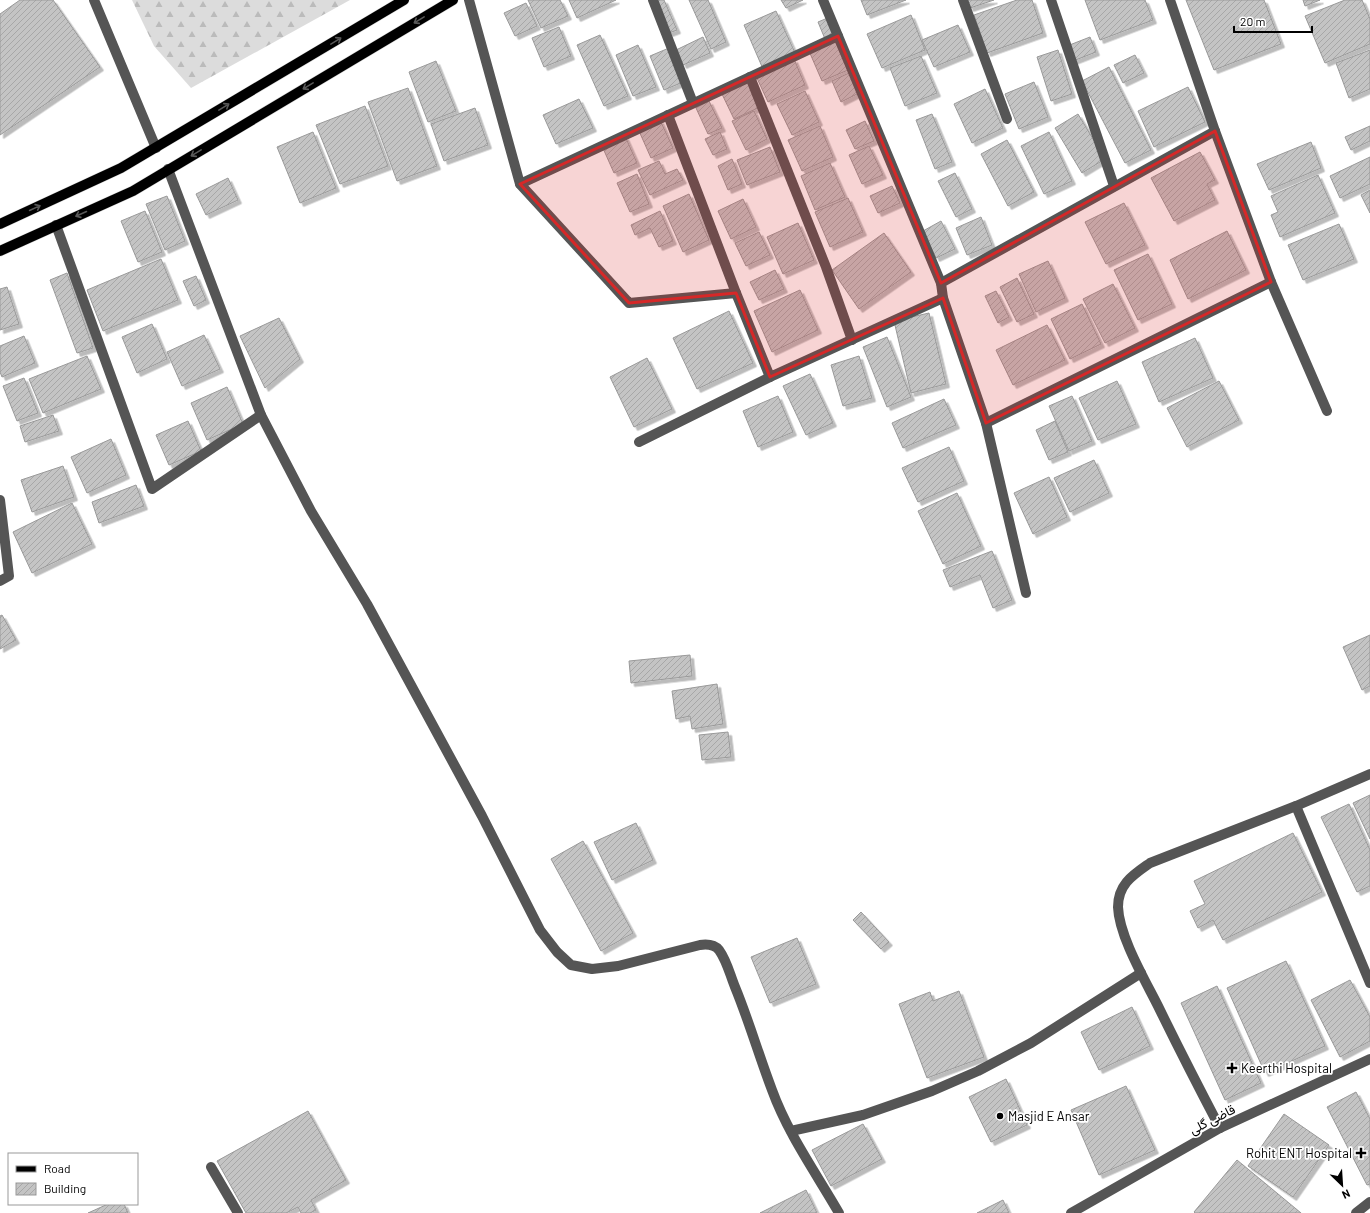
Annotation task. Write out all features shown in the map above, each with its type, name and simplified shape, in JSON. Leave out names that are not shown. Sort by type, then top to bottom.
[{"type":"main road","points":[[0,224],[121,168],[404,0]]},
{"type":"main road","points":[[0,251],[132,191],[453,0]]},
{"type":"street","points":[[94,0],[156,148]]},
{"type":"street","points":[[469,0],[520,184],[629,303],[736,292]]},
{"type":"street","points":[[653,0],[693,103]]},
{"type":"street","points":[[823,0],[941,283],[943,298],[986,423],[1026,593]]},
{"type":"street","points":[[963,0],[1007,119]]},
{"type":"street","points":[[1051,0],[1114,186]]},
{"type":"street","points":[[1170,0],[1215,131],[1271,282],[1327,411]]},
{"type":"street","points":[[520,184],[838,36]]},
{"type":"street","points":[[750,77],[826,267],[852,340]]},
{"type":"street","points":[[668,115],[770,377]]},
{"type":"street","points":[[941,283],[1215,131]]},
{"type":"street","points":[[168,169],[261,414],[311,511],[366,604],[482,816],[540,930],[557,952],[571,965],[592,969],[618,966],[700,945],[708,944],[716,947],[727,967],[748,1019],[772,1091],[791,1131],[839,1213]]},
{"type":"street","points":[[56,225],[152,489],[261,414]]},
{"type":"street","points":[[986,423],[1271,282]]},
{"type":"street","points":[[640,442],[770,377],[943,298]]},
{"type":"street","points":[[0,500],[9,576],[0,582]]},
{"type":"street","points":[[1220,1128],[1141,973],[1121,926],[1118,907],[1121,890],[1130,877],[1150,863],[1296,806],[1370,774]]},
{"type":"street","points":[[1296,806],[1370,983]]},
{"type":"street","points":[[791,1131],[863,1115],[932,1091],[978,1071],[1031,1043],[1141,973]]},
{"type":"street","name":"قاضی گلی","points":[[1071,1213],[1220,1128],[1370,1059]]},
{"type":"street","points":[[211,1167],[238,1213]]},
{"type":"street","points":[[1356,1213],[1370,1202]]},
{"type":"highlighted area","points":[[838,36],[941,283],[1215,131],[1271,282],[986,423],[943,298],[770,377],[736,293],[629,303],[520,184]]},
{"type":"green space","points":[[132,0],[350,0],[191,88],[154,46]]},
{"type":"building","points":[[20,0],[53,0],[100,67],[0,135],[0,14]]},
{"type":"building","points":[[528,0],[560,0],[568,16],[541,28]]},
{"type":"building","points":[[569,0],[616,0],[577,18]]},
{"type":"building","points":[[654,0],[664,0],[677,30],[669,33]]},
{"type":"building","points":[[689,0],[708,0],[726,42],[711,49]]},
{"type":"building","points":[[781,0],[803,0],[786,8]]},
{"type":"building","points":[[861,0],[906,0],[867,15]]},
{"type":"building","points":[[967,0],[994,0],[970,8]]},
{"type":"building","points":[[1017,0],[1032,0],[1043,33],[987,53],[974,15]]},
{"type":"building","points":[[1085,0],[1145,0],[1153,20],[1100,40]]},
{"type":"building","points":[[1186,0],[1264,0],[1281,44],[1214,70]]},
{"type":"building","points":[[1303,0],[1320,0],[1305,6]]},
{"type":"building","points":[[1345,0],[1362,0],[1370,19],[1370,44],[1325,63],[1305,16]]},
{"type":"building","points":[[526,3],[537,26],[515,36],[504,13]]},
{"type":"building","points":[[776,11],[796,55],[763,69],[744,25]]},
{"type":"building","points":[[911,15],[925,50],[882,68],[867,34]]},
{"type":"building","points":[[830,17],[837,34],[825,39],[818,22]]},
{"type":"building","points":[[958,25],[970,52],[934,67],[922,40]]},
{"type":"building","points":[[559,27],[571,56],[544,67],[532,38]]},
{"type":"building","points":[[600,35],[628,96],[604,106],[577,45]]},
{"type":"building","points":[[703,37],[710,53],[683,65],[676,50]]},
{"type":"building","points":[[1090,37],[1096,52],[1073,61],[1067,46]]},
{"type":"building","points":[[835,41],[848,70],[822,81],[809,51]]},
{"type":"building","points":[[638,45],[656,87],[633,96],[616,55]]},
{"type":"building","points":[[669,48],[683,82],[664,90],[650,56]]},
{"type":"building","points":[[1058,50],[1072,94],[1051,101],[1037,57]]},
{"type":"building","points":[[1370,50],[1370,89],[1349,98],[1336,63]]},
{"type":"building","points":[[1135,55],[1144,73],[1123,83],[1114,65]]},
{"type":"building","points":[[921,56],[937,93],[905,106],[890,68]]},
{"type":"building","points":[[794,59],[805,85],[768,102],[756,76]]},
{"type":"building","points":[[436,61],[456,111],[428,122],[409,72]]},
{"type":"building","points":[[1109,67],[1151,150],[1125,163],[1082,81]]},
{"type":"building","points":[[849,73],[859,93],[841,102],[832,81]]},
{"type":"building","points":[[747,80],[760,107],[734,119],[721,92]]},
{"type":"building","points":[[1034,82],[1048,117],[1019,129],[1005,94]]},
{"type":"building","points":[[1188,87],[1205,122],[1154,147],[1138,111]]},
{"type":"building","points":[[408,88],[437,166],[397,181],[368,102]]},
{"type":"building","points":[[985,89],[1003,128],[972,143],[954,104]]},
{"type":"building","points":[[805,91],[819,122],[792,135],[777,104]]},
{"type":"building","points":[[579,99],[593,128],[556,144],[543,115]]},
{"type":"building","points":[[709,101],[722,128],[708,134],[696,108]]},
{"type":"building","points":[[365,106],[388,166],[340,184],[316,125]]},
{"type":"building","points":[[475,108],[488,145],[444,161],[431,124]]},
{"type":"building","points":[[754,111],[767,139],[746,150],[732,121]]},
{"type":"building","points":[[932,114],[952,162],[935,169],[916,120]]},
{"type":"building","points":[[1078,114],[1105,159],[1082,173],[1055,128]]},
{"type":"building","points":[[660,120],[673,148],[651,158],[639,131]]},
{"type":"building","points":[[865,121],[874,141],[855,149],[846,130]]},
{"type":"building","points":[[820,126],[833,157],[802,171],[788,140]]},
{"type":"building","points":[[1370,126],[1370,141],[1351,150],[1345,137]]},
{"type":"building","points":[[313,132],[336,188],[300,203],[277,147]]},
{"type":"building","points":[[720,132],[727,149],[713,155],[705,139]]},
{"type":"building","points":[[1049,132],[1072,181],[1044,194],[1021,146]]},
{"type":"building","points":[[625,136],[637,163],[614,173],[602,146]]},
{"type":"building","points":[[1007,140],[1034,192],[1008,206],[981,154]]},
{"type":"building","points":[[1311,142],[1321,168],[1269,190],[1257,164]]},
{"type":"building","points":[[869,146],[883,175],[862,184],[849,155]]},
{"type":"building","points":[[770,147],[780,172],[747,185],[737,160]]},
{"type":"building","points":[[1200,152],[1215,180],[1207,184],[1215,200],[1174,221],[1151,178]]},
{"type":"building","points":[[1370,157],[1370,184],[1340,198],[1330,176]]},
{"type":"building","points":[[732,159],[742,184],[728,190],[718,166]]},
{"type":"building","points":[[659,161],[665,174],[677,169],[683,180],[650,195],[638,170]]},
{"type":"building","points":[[830,163],[845,197],[815,210],[801,176]]},
{"type":"building","points":[[955,173],[972,209],[956,217],[938,181]]},
{"type":"building","points":[[637,174],[649,204],[630,212],[617,183]]},
{"type":"building","points":[[1318,175],[1335,213],[1280,237],[1271,215],[1278,212],[1271,196]]},
{"type":"building","points":[[228,178],[238,200],[206,215],[196,194]]},
{"type":"building","points":[[892,186],[900,203],[878,213],[870,196]]},
{"type":"building","points":[[1370,190],[1370,213],[1361,195]]},
{"type":"building","points":[[689,194],[709,240],[683,252],[663,206]]},
{"type":"building","points":[[167,196],[185,241],[165,250],[146,204]]},
{"type":"building","points":[[848,198],[863,232],[830,247],[815,212]]},
{"type":"building","points":[[743,199],[756,227],[731,239],[718,211]]},
{"type":"building","points":[[1124,203],[1145,245],[1106,264],[1085,222]]},
{"type":"building","points":[[145,211],[162,252],[138,262],[121,221]]},
{"type":"building","points":[[660,211],[673,241],[659,247],[650,228],[635,235],[631,225]]},
{"type":"building","points":[[981,217],[992,245],[967,255],[956,228]]},
{"type":"building","points":[[941,221],[955,249],[936,258],[923,231]]},
{"type":"building","points":[[798,223],[814,260],[783,274],[767,237]]},
{"type":"building","points":[[1339,224],[1354,259],[1303,280],[1288,245]]},
{"type":"building","points":[[1227,231],[1246,270],[1188,299],[1170,260]]},
{"type":"building","points":[[759,232],[770,255],[746,266],[735,243]]},
{"type":"building","points":[[884,233],[911,272],[859,309],[832,270]]},
{"type":"building","points":[[1148,254],[1172,304],[1138,320],[1114,270]]},
{"type":"building","points":[[161,259],[178,300],[103,331],[87,290]]},
{"type":"building","points":[[1048,261],[1065,298],[1036,312],[1019,274]]},
{"type":"building","points":[[775,270],[784,289],[759,300],[750,282]]},
{"type":"building","points":[[67,273],[93,348],[77,353],[50,280]]},
{"type":"building","points":[[196,276],[206,300],[194,306],[183,281]]},
{"type":"building","points":[[1017,278],[1034,314],[1017,322],[1000,287]]},
{"type":"building","points":[[1113,284],[1135,328],[1105,343],[1083,299]]},
{"type":"building","points":[[7,287],[19,324],[0,330],[0,289]]},
{"type":"building","points":[[800,290],[818,330],[772,352],[754,311]]},
{"type":"building","points":[[996,291],[1009,317],[998,323],[985,296]]},
{"type":"building","points":[[1082,304],[1101,344],[1070,359],[1051,319]]},
{"type":"building","points":[[729,311],[753,363],[697,389],[673,338]]},
{"type":"building","points":[[929,313],[946,384],[911,393],[894,321]]},
{"type":"building","points":[[279,318],[300,359],[265,388],[240,336]]},
{"type":"building","points":[[152,324],[167,359],[137,373],[122,337]]},
{"type":"building","points":[[1047,325],[1065,360],[1013,385],[996,350]]},
{"type":"building","points":[[204,335],[220,369],[182,386],[167,352]]},
{"type":"building","points":[[24,336],[35,363],[2,377],[0,372],[0,346]]},
{"type":"building","points":[[887,337],[911,397],[887,407],[863,347]]},
{"type":"building","points":[[1195,338],[1213,378],[1159,402],[1142,362]]},
{"type":"building","points":[[87,356],[101,389],[43,413],[29,379]]},
{"type":"building","points":[[859,356],[872,398],[843,406],[831,365]]},
{"type":"building","points":[[647,358],[672,409],[634,427],[610,377]]},
{"type":"building","points":[[810,374],[833,423],[806,435],[783,386]]},
{"type":"building","points":[[24,378],[38,413],[17,421],[3,386]]},
{"type":"building","points":[[1117,381],[1136,424],[1098,440],[1079,398]]},
{"type":"building","points":[[1219,381],[1239,420],[1187,447],[1167,408]]},
{"type":"building","points":[[227,387],[243,424],[207,440],[191,403]]},
{"type":"building","points":[[778,396],[793,432],[758,447],[743,411]]},
{"type":"building","points":[[1072,396],[1092,441],[1069,451],[1049,406]]},
{"type":"building","points":[[944,399],[956,425],[903,448],[892,423]]},
{"type":"building","points":[[53,415],[59,431],[25,442],[20,426]]},
{"type":"building","points":[[188,421],[201,451],[169,465],[156,435]]},
{"type":"building","points":[[1055,421],[1068,452],[1049,460],[1036,430]]},
{"type":"building","points":[[111,439],[126,475],[87,493],[71,457]]},
{"type":"building","points":[[949,447],[964,481],[918,502],[902,468]]},
{"type":"building","points":[[1094,460],[1109,493],[1070,512],[1054,478]]},
{"type":"building","points":[[63,466],[74,497],[32,512],[21,480]]},
{"type":"building","points":[[1049,477],[1067,517],[1033,534],[1014,493]]},
{"type":"building","points":[[136,485],[144,506],[99,523],[92,502]]},
{"type":"building","points":[[957,493],[981,546],[943,564],[918,511]]},
{"type":"building","points":[[72,503],[92,544],[32,573],[13,532]]},
{"type":"building","points":[[992,551],[1012,600],[993,608],[980,575],[950,587],[943,570]]},
{"type":"building","points":[[2,615],[16,640],[0,649],[0,616]]},
{"type":"building","points":[[1370,635],[1370,686],[1362,690],[1343,647]]},
{"type":"building","points":[[690,655],[692,676],[631,683],[629,661]]},
{"type":"building","points":[[717,684],[723,724],[692,729],[690,716],[676,719],[672,691]]},
{"type":"building","points":[[728,732],[731,757],[702,760],[699,735]]},
{"type":"building","points":[[1370,795],[1370,839],[1353,803]]},
{"type":"building","points":[[1349,804],[1370,850],[1370,886],[1357,892],[1321,817]]},
{"type":"building","points":[[636,823],[653,860],[612,880],[594,842]]},
{"type":"building","points":[[1293,833],[1322,892],[1223,940],[1213,920],[1198,928],[1190,911],[1205,904],[1194,881]]},
{"type":"building","points":[[583,841],[633,933],[601,951],[551,859]]},
{"type":"building","points":[[861,912],[889,942],[881,949],[853,920]]},
{"type":"building","points":[[797,938],[816,984],[770,1003],[751,957]]},
{"type":"building","points":[[1286,961],[1325,1046],[1265,1073],[1227,988]]},
{"type":"building","points":[[1350,980],[1370,1017],[1370,1041],[1340,1057],[1311,1000]]},
{"type":"building","points":[[1217,986],[1261,1083],[1225,1100],[1181,1003]]},
{"type":"building","points":[[959,991],[984,1057],[927,1078],[899,1004],[930,992],[933,1001]]},
{"type":"building","points":[[1132,1007],[1150,1046],[1099,1070],[1081,1032]]},
{"type":"building","points":[[1006,1079],[1027,1125],[991,1142],[969,1097]]},
{"type":"building","points":[[1126,1086],[1155,1150],[1099,1175],[1071,1110]]},
{"type":"building","points":[[1356,1092],[1370,1119],[1370,1184],[1367,1185],[1327,1107]]},
{"type":"building","points":[[308,1111],[346,1180],[311,1200],[316,1210],[310,1213],[301,1213],[298,1207],[286,1213],[246,1213],[217,1161]]},
{"type":"building","points":[[1284,1114],[1329,1145],[1293,1197],[1248,1166]]},
{"type":"building","points":[[863,1124],[882,1159],[831,1186],[812,1150]]},
{"type":"building","points":[[1237,1160],[1301,1213],[1195,1213],[1194,1212]]},
{"type":"building","points":[[806,1190],[817,1213],[760,1213]]},
{"type":"building","points":[[1003,1200],[1009,1213],[977,1213]]},
{"type":"building","points":[[106,1205],[124,1205],[128,1213],[88,1213]]},
{"type":"place","name":"Keerthi Hospital","points":[[1232,1068]]},
{"type":"place","name":"Masjid E Ansar","points":[[1000,1116]]},
{"type":"place","name":"Rohit ENT Hospital","points":[[1361,1153]]}]
